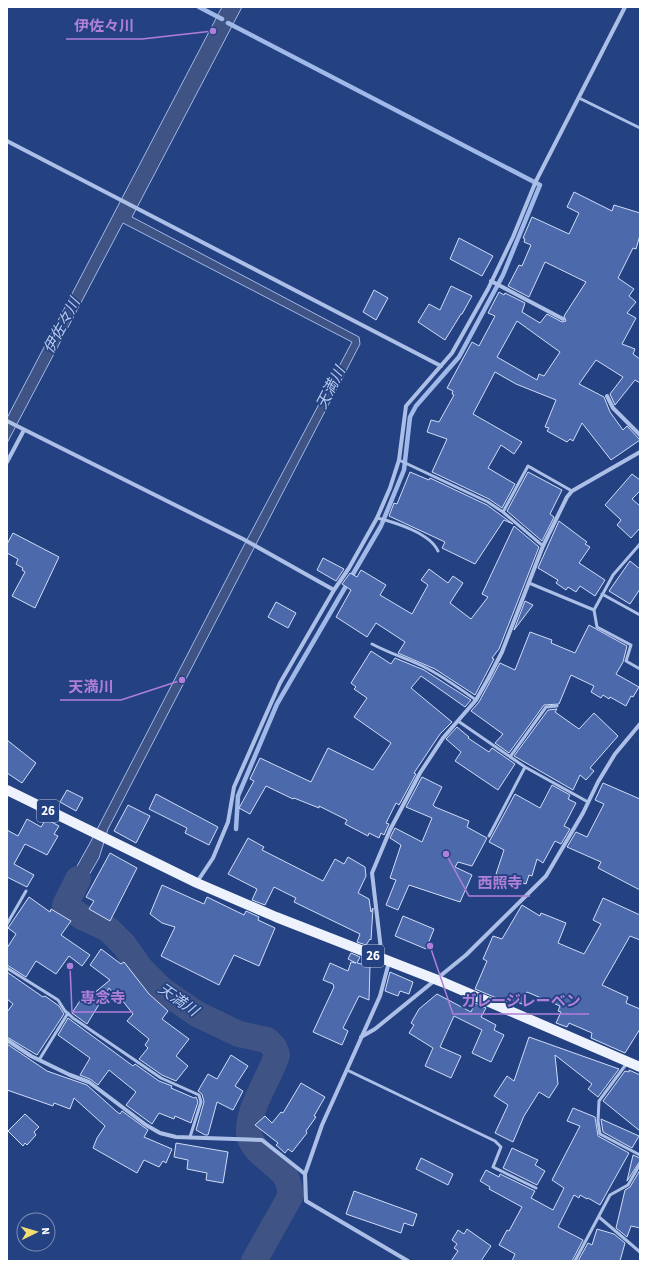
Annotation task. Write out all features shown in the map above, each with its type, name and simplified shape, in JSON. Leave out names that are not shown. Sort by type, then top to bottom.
[{"type":"main road","name":"26","points":[[7,790],[197,883],[276,917],[436,980],[640,1067]]},
{"type":"street","points":[[197,883],[213,858],[228,822],[234,787],[280,683],[334,590],[349,568],[376,518],[390,488],[399,460],[406,406],[452,353],[491,282],[513,237],[536,181],[625,7]]},
{"type":"street","points":[[7,141],[441,366]]},
{"type":"street","points":[[491,282],[553,312],[563,319]]},
{"type":"street","points":[[607,396],[613,408],[640,435]]},
{"type":"street","points":[[7,421],[243,539],[334,590]]},
{"type":"street","points":[[7,462],[23,429]]},
{"type":"street","points":[[408,1261],[306,1201],[305,1174],[322,1125],[380,996],[386,961],[372,873],[390,830],[414,785],[430,758],[476,700],[502,652],[543,546],[567,497],[572,491],[640,452]]},
{"type":"street","points":[[361,1037],[376,1029],[466,955],[546,876],[615,754],[640,724]]},
{"type":"street","points":[[7,1040],[39,1060],[89,1082],[146,1125],[160,1133],[176,1137],[259,1139],[305,1174]]},
{"type":"lane","points":[[579,98],[640,128]]},
{"type":"lane","points":[[399,460],[488,502],[503,512],[543,546]]},
{"type":"lane","points":[[503,512],[528,466],[572,491]]},
{"type":"lane","points":[[376,518],[393,522],[420,534],[436,546],[438,551]]},
{"type":"lane","points":[[640,544],[613,575],[594,610],[597,628],[631,645],[626,661],[640,669]]},
{"type":"lane","points":[[529,583],[594,610]]},
{"type":"lane","points":[[602,594],[640,615]]},
{"type":"lane","points":[[372,644],[385,651],[418,664],[443,677],[476,700]]},
{"type":"lane","points":[[510,757],[546,707],[557,706]]},
{"type":"lane","points":[[458,721],[525,767],[588,802]]},
{"type":"lane","points":[[489,836],[525,767]]},
{"type":"lane","points":[[7,924],[26,891]]},
{"type":"lane","points":[[7,968],[58,1000],[68,1013],[161,1078],[199,1095],[201,1102],[190,1137]]},
{"type":"lane","points":[[39,1060],[68,1013]]},
{"type":"lane","points":[[628,1062],[599,1102],[598,1121],[600,1134],[640,1155]]},
{"type":"lane","points":[[347,1070],[495,1141],[501,1147],[493,1167],[536,1188]]},
{"type":"lane","points":[[575,1261],[610,1195],[628,1186],[640,1164]]},
{"type":"lane","points":[[598,1217],[640,1252]]},
{"type":"water","points":[[222,7],[242,7],[132,217],[359,337],[360,344],[108,829],[99,858],[65,916],[53,909],[90,843],[242,549],[352,342],[123,223],[7,443],[7,418]]},
{"type":"building","points":[[574,192],[612,211],[614,205],[640,213],[640,235],[636,249],[633,248],[618,278],[634,289],[629,296],[636,302],[627,313],[636,318],[622,344],[635,349],[633,354],[640,359],[640,383],[635,380],[615,405],[610,394],[623,377],[596,360],[579,384],[604,397],[610,412],[623,430],[627,426],[640,440],[611,460],[582,423],[573,441],[570,439],[567,442],[547,431],[549,428],[545,427],[556,400],[516,384],[495,372],[473,414],[522,442],[514,454],[501,445],[488,468],[515,484],[502,508],[489,499],[432,472],[447,439],[427,432],[431,420],[439,422],[454,395],[452,394],[453,391],[447,388],[472,342],[479,346],[495,316],[488,313],[499,292],[504,295],[505,293],[525,303],[522,312],[540,323],[547,314],[562,322],[566,321],[564,316],[586,282],[545,262],[529,297],[508,286],[519,265],[522,266],[531,245],[524,242],[525,239],[523,238],[532,217],[569,234],[579,213],[567,207]],"holes":[[[517,321],[560,352],[544,376],[539,374],[537,380],[497,357]]]},
{"type":"building","points":[[459,238],[493,256],[482,276],[450,259]]},
{"type":"building","points":[[451,286],[472,296],[445,340],[418,322],[429,304],[440,310]]},
{"type":"building","points":[[374,290],[388,298],[376,320],[363,312]]},
{"type":"building","points":[[410,472],[429,480],[430,478],[487,505],[513,524],[504,520],[475,564],[442,548],[445,542],[389,516],[394,503],[397,504]]},
{"type":"building","points":[[528,472],[562,490],[550,514],[554,517],[542,541],[507,511]]},
{"type":"building","points":[[632,474],[640,480],[640,491],[632,499],[640,506],[640,528],[631,538],[617,525],[621,520],[605,505]]},
{"type":"building","points":[[559,521],[587,542],[585,544],[590,547],[579,563],[605,580],[595,596],[580,586],[576,592],[568,587],[566,590],[556,583],[558,580],[538,568]]},
{"type":"building","points":[[514,526],[539,547],[499,649],[492,658],[494,659],[475,695],[435,669],[398,653],[405,642],[376,623],[367,637],[336,617],[351,590],[342,584],[350,573],[357,577],[361,570],[386,585],[380,595],[412,614],[428,585],[421,580],[429,569],[448,583],[453,576],[463,583],[450,603],[471,619],[488,597],[482,594]]},
{"type":"building","points":[[13,533],[59,557],[35,608],[12,596],[25,572],[22,570],[23,568],[16,564],[18,559],[7,553],[7,544]]},
{"type":"building","points":[[323,558],[344,569],[336,581],[317,570]]},
{"type":"building","points":[[630,561],[640,569],[640,589],[630,604],[609,591]]},
{"type":"building","points":[[525,601],[533,605],[514,630]]},
{"type":"building","points":[[276,602],[296,613],[288,628],[268,617]]},
{"type":"building","points":[[589,625],[627,646],[623,662],[616,674],[639,687],[633,697],[631,696],[626,706],[610,697],[609,699],[603,695],[601,698],[591,692],[594,686],[571,675],[559,704],[544,705],[509,753],[495,743],[503,734],[471,711],[479,702],[500,663],[515,670],[530,632],[552,640],[551,643],[575,653]]},
{"type":"building","points":[[371,651],[391,664],[395,658],[424,670],[471,700],[465,707],[421,676],[411,688],[452,722],[440,734],[414,773],[416,774],[399,805],[396,803],[386,823],[389,824],[384,835],[381,833],[379,838],[369,833],[368,836],[345,824],[347,820],[319,806],[319,808],[294,798],[293,799],[266,786],[250,814],[239,808],[254,781],[250,779],[260,758],[311,782],[328,748],[373,770],[391,743],[354,717],[367,698],[354,689],[356,687],[351,683]]},
{"type":"building","points":[[557,709],[555,712],[579,729],[594,713],[618,736],[590,768],[594,771],[586,780],[580,775],[573,790],[514,756],[548,710]]},
{"type":"building","points":[[457,727],[469,737],[468,738],[489,752],[492,748],[515,764],[498,790],[455,761],[461,752],[446,739]]},
{"type":"building","points":[[7,740],[36,763],[22,783],[7,773]]},
{"type":"building","points":[[422,777],[442,787],[433,805],[435,807],[469,821],[467,827],[487,838],[472,866],[458,862],[455,867],[472,875],[460,902],[409,885],[398,910],[386,905],[396,880],[390,878],[401,845],[390,838],[395,828],[422,842],[432,818],[406,807]]},
{"type":"building","points":[[603,783],[640,799],[640,890],[598,868],[601,862],[567,847],[576,832],[587,837],[604,804],[595,800]]},
{"type":"building","points":[[552,785],[570,795],[568,799],[576,803],[564,826],[570,829],[561,844],[555,841],[543,863],[537,859],[532,876],[529,875],[526,884],[496,874],[504,850],[489,842],[515,794],[540,808]]},
{"type":"building","points":[[67,790],[83,798],[76,811],[60,802]]},
{"type":"building","points":[[156,794],[218,827],[209,845],[185,833],[187,828],[149,809]]},
{"type":"building","points":[[128,805],[150,816],[136,843],[114,831]]},
{"type":"building","points":[[27,819],[41,827],[46,819],[59,826],[54,834],[58,836],[47,855],[25,844],[14,864],[34,875],[27,887],[7,877],[7,830],[18,836]]},
{"type":"building","points":[[248,838],[264,847],[262,850],[323,881],[335,859],[344,864],[348,857],[365,867],[366,876],[358,893],[369,899],[371,912],[373,908],[371,940],[370,939],[366,945],[357,942],[360,934],[294,902],[296,898],[274,887],[265,905],[252,900],[257,889],[228,874]]},
{"type":"building","points":[[110,853],[137,868],[110,921],[89,909],[94,901],[86,897]]},
{"type":"building","points":[[162,885],[204,904],[207,897],[244,915],[246,911],[259,917],[258,920],[275,928],[259,966],[234,955],[219,985],[161,956],[175,927],[162,923],[150,914]]},
{"type":"building","points":[[29,897],[50,912],[51,909],[71,921],[61,935],[90,955],[82,966],[69,956],[56,974],[36,961],[26,977],[7,965],[7,948],[16,934],[8,928]]},
{"type":"building","points":[[603,898],[640,915],[640,940],[630,936],[602,985],[628,997],[626,1003],[640,1009],[640,1029],[625,1053],[591,1038],[592,1033],[569,1023],[567,1027],[556,1023],[561,1012],[558,1011],[560,1006],[527,992],[522,1004],[508,998],[506,1002],[475,989],[487,961],[483,959],[493,936],[502,939],[522,905],[540,916],[541,913],[566,923],[558,943],[584,954],[601,924],[593,920]]},
{"type":"building","points":[[403,916],[434,929],[426,949],[395,936]]},
{"type":"building","points":[[101,949],[121,964],[124,962],[149,994],[168,1011],[162,1019],[189,1039],[176,1056],[188,1066],[176,1081],[162,1075],[139,1059],[148,1048],[145,1045],[149,1039],[127,1021],[133,1014],[115,991],[113,993],[109,988],[87,1024],[72,1013],[87,990],[93,994],[110,980],[90,965]]},
{"type":"building","points":[[351,953],[360,957],[357,963],[370,966],[369,1000],[359,996],[343,1028],[348,1031],[342,1045],[313,1032],[334,987],[333,984],[323,980],[330,963],[348,971],[351,962],[356,963],[348,959]]},
{"type":"building","points":[[7,972],[43,997],[45,996],[59,1006],[64,1014],[37,1055],[7,1037],[7,1012],[13,1004],[7,999]]},
{"type":"building","points":[[390,972],[413,982],[409,994],[400,991],[398,996],[385,991]]},
{"type":"building","points":[[437,994],[471,1012],[475,1003],[486,1008],[481,1017],[496,1025],[494,1030],[504,1035],[491,1062],[472,1053],[482,1030],[454,1016],[440,1047],[461,1056],[451,1078],[425,1066],[433,1048],[409,1033],[414,1025],[411,1023],[419,1009]]},
{"type":"building","points":[[68,1018],[133,1066],[135,1064],[159,1081],[172,1086],[171,1088],[194,1098],[196,1097],[198,1102],[191,1123],[175,1116],[174,1119],[159,1113],[152,1124],[126,1105],[136,1092],[109,1070],[98,1085],[90,1079],[80,1075],[90,1058],[58,1035]]},
{"type":"building","points":[[529,1037],[619,1069],[598,1097],[588,1089],[592,1084],[555,1055],[558,1084],[549,1098],[539,1092],[524,1116],[513,1142],[495,1133],[508,1105],[494,1096],[507,1076],[514,1081]]},
{"type":"building","points":[[7,1044],[47,1071],[87,1085],[120,1114],[122,1111],[148,1130],[144,1137],[172,1149],[166,1163],[163,1161],[159,1167],[144,1160],[137,1173],[93,1148],[97,1138],[105,1126],[74,1098],[70,1109],[54,1103],[53,1106],[7,1090]]},
{"type":"building","points":[[231,1055],[248,1066],[235,1086],[243,1091],[233,1110],[217,1102],[208,1135],[205,1135],[196,1130],[204,1102],[202,1094],[198,1091],[208,1074],[217,1079]]},
{"type":"building","points":[[629,1070],[640,1075],[640,1131],[603,1101],[625,1071],[629,1072]]},
{"type":"building","points":[[301,1083],[325,1097],[314,1116],[316,1117],[306,1131],[307,1133],[292,1152],[288,1149],[285,1153],[276,1145],[278,1143],[255,1125],[265,1116],[272,1123],[281,1112],[283,1113]]},
{"type":"building","points":[[573,1108],[595,1117],[598,1136],[629,1153],[600,1205],[588,1198],[587,1199],[580,1195],[579,1198],[574,1195],[558,1227],[583,1240],[572,1261],[512,1261],[515,1254],[499,1245],[507,1230],[509,1231],[522,1207],[489,1189],[490,1187],[480,1181],[486,1170],[499,1177],[500,1174],[535,1191],[531,1198],[553,1210],[564,1188],[552,1180],[580,1126],[567,1121]]},
{"type":"building","points":[[25,1114],[39,1127],[34,1132],[36,1135],[27,1145],[25,1143],[23,1146],[8,1131]]},
{"type":"building","points":[[601,1119],[639,1136],[632,1148],[603,1132]]},
{"type":"building","points":[[176,1143],[228,1152],[223,1183],[206,1180],[207,1173],[187,1169],[188,1160],[174,1157]]},
{"type":"building","points":[[512,1148],[538,1160],[535,1165],[545,1171],[537,1185],[503,1168]]},
{"type":"building","points":[[633,1155],[640,1158],[640,1161],[627,1181]]},
{"type":"building","points":[[421,1158],[453,1174],[448,1185],[416,1169]]},
{"type":"building","points":[[640,1170],[640,1228],[631,1226],[627,1237],[616,1228],[625,1190],[630,1187]]},
{"type":"building","points":[[354,1191],[417,1214],[413,1226],[404,1223],[401,1233],[346,1214]]},
{"type":"building","points":[[467,1229],[491,1246],[481,1261],[451,1261],[458,1251],[454,1248],[457,1244],[452,1240],[458,1230],[464,1234]]},
{"type":"building","points":[[597,1229],[614,1234],[625,1243],[620,1261],[578,1261],[588,1243],[592,1245]]},
{"type":"waterway","points":[[199,7],[222,19]]},
{"type":"waterway","points":[[228,23],[540,185],[503,275],[459,357],[416,406],[410,417],[404,470],[381,526],[277,704],[238,796],[236,829]]},
{"type":"waterway","name":"天満川","points":[[78,879],[65,905],[82,917],[108,929],[124,945],[141,969],[162,990],[197,1014],[239,1034],[267,1040],[274,1047],[277,1055],[255,1104],[249,1124],[249,1133],[251,1141],[255,1147],[286,1177],[291,1195],[254,1261]]},
{"type":"place","name":"伊佐々川","points":[[213,31]]},
{"type":"place","name":"天満川","points":[[182,680]]},
{"type":"place","name":"西照寺","points":[[446,854]]},
{"type":"place","name":"ガレージレーベン","points":[[430,946]]},
{"type":"place","name":"専念寺","points":[[70,966]]}]
